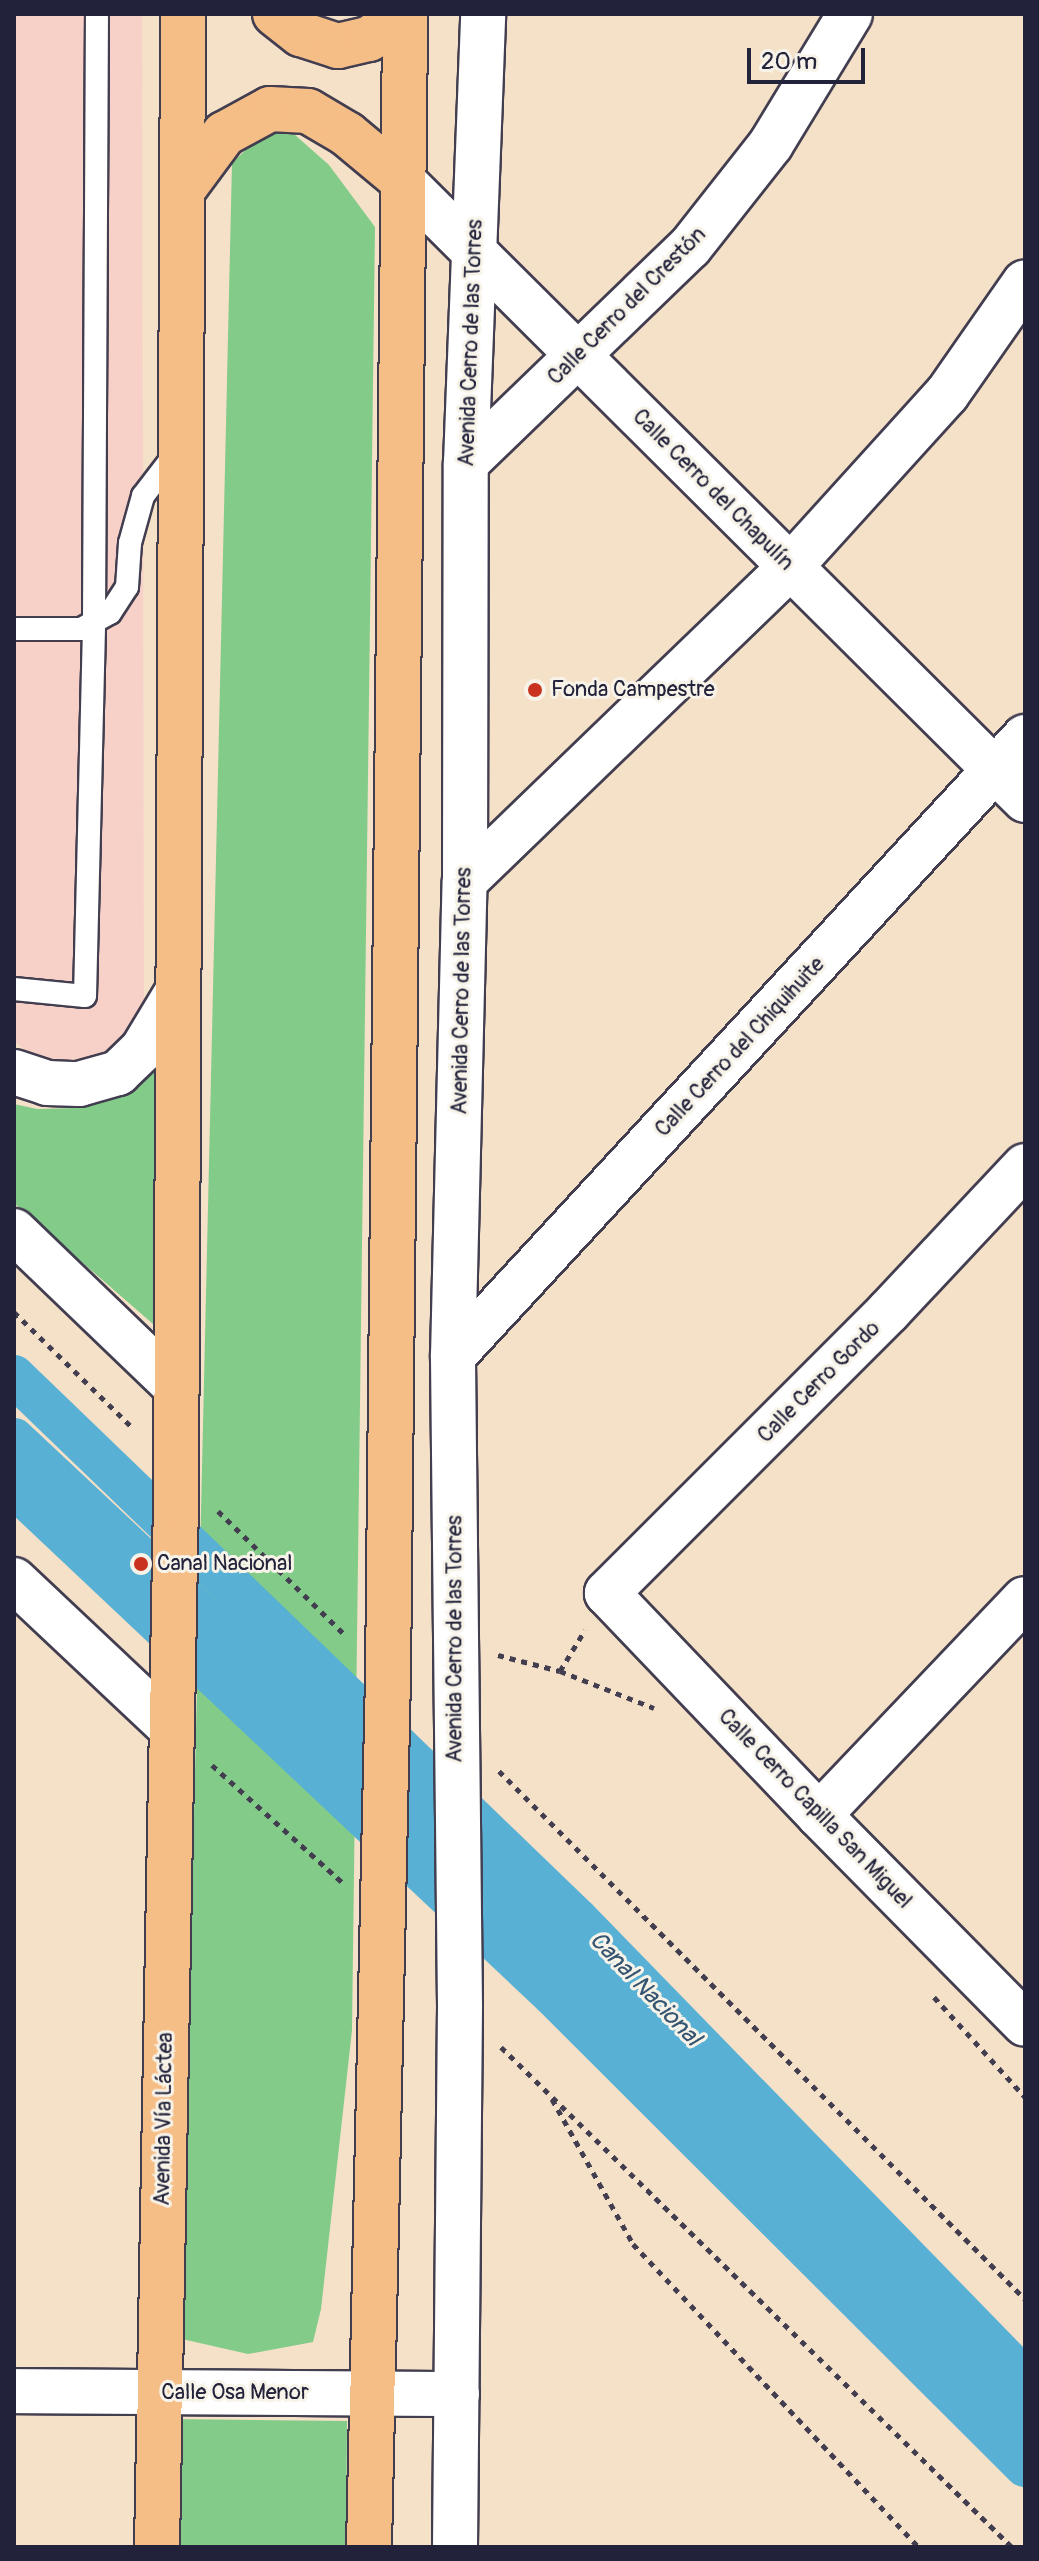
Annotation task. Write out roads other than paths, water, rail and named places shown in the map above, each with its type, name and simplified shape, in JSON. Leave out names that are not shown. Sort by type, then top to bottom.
[{"type":"main road","points":[[171,1709],[176,1486],[183,14]]},
{"type":"main road","points":[[275,14],[301,34],[338,46],[369,39],[405,14]]},
{"type":"main road","points":[[369,2547],[388,1677],[405,14]]},
{"type":"main road","points":[[182,191],[224,134],[270,109],[308,111],[347,134],[402,180]]},
{"type":"main road","name":"Avenida Vía Láctea","points":[[157,2547],[171,1709]]},
{"type":"street","name":"Calle Cerro del Crestón","points":[[466,463],[690,247],[762,156],[850,14]]},
{"type":"street","name":"Avenida Cerro de las Torres","points":[[457,2394],[459,1987],[453,1356],[465,881],[466,463],[485,17]]},
{"type":"street","name":"Calle Cerro del Chapulín","points":[[402,180],[1010,785]]},
{"type":"street","points":[[465,881],[790,567],[947,394],[1025,282]]},
{"type":"street","name":"Calle Cerro del Chiquihuite","points":[[453,1356],[1010,785],[1025,737]]},
{"type":"street","points":[[14,1072],[47,1083],[63,1084],[79,1084],[118,1073],[142,1050],[177,992]]},
{"type":"street","name":"Calle Cerro Gordo","points":[[607,1593],[889,1311],[1025,1166]]},
{"type":"street","points":[[14,1231],[176,1387]]},
{"type":"street","points":[[14,1580],[171,1709]]},
{"type":"street","name":"Calle Cerro Capilla San Miguel","points":[[607,1593],[1025,2024]]},
{"type":"street","points":[[819,1815],[1025,1599]]},
{"type":"street","name":"Calle Osa Menor","points":[[14,2391],[457,2394]]},
{"type":"street","points":[[455,2547],[457,2394]]},
{"type":"lane","points":[[14,989],[85,996],[94,622],[97,14]]},
{"type":"lane","points":[[14,629],[81,629],[110,613],[127,587],[130,543],[143,496],[181,446]]},
{"type":"waterway","name":"Canal Nacional","points":[[14,1376],[577,1919],[1025,2379]]},
{"type":"waterway","name":"Canal Nacional","points":[[14,1439],[495,1890],[1025,2426]]},
{"type":"waterway","name":"Canal Nacional","points":[[14,1487],[553,1995],[1025,2466]]},
{"type":"place","name":"Fonda Campestre","points":[[535,690]]},
{"type":"place","name":"Canal Nacional","points":[[141,1564]]}]
